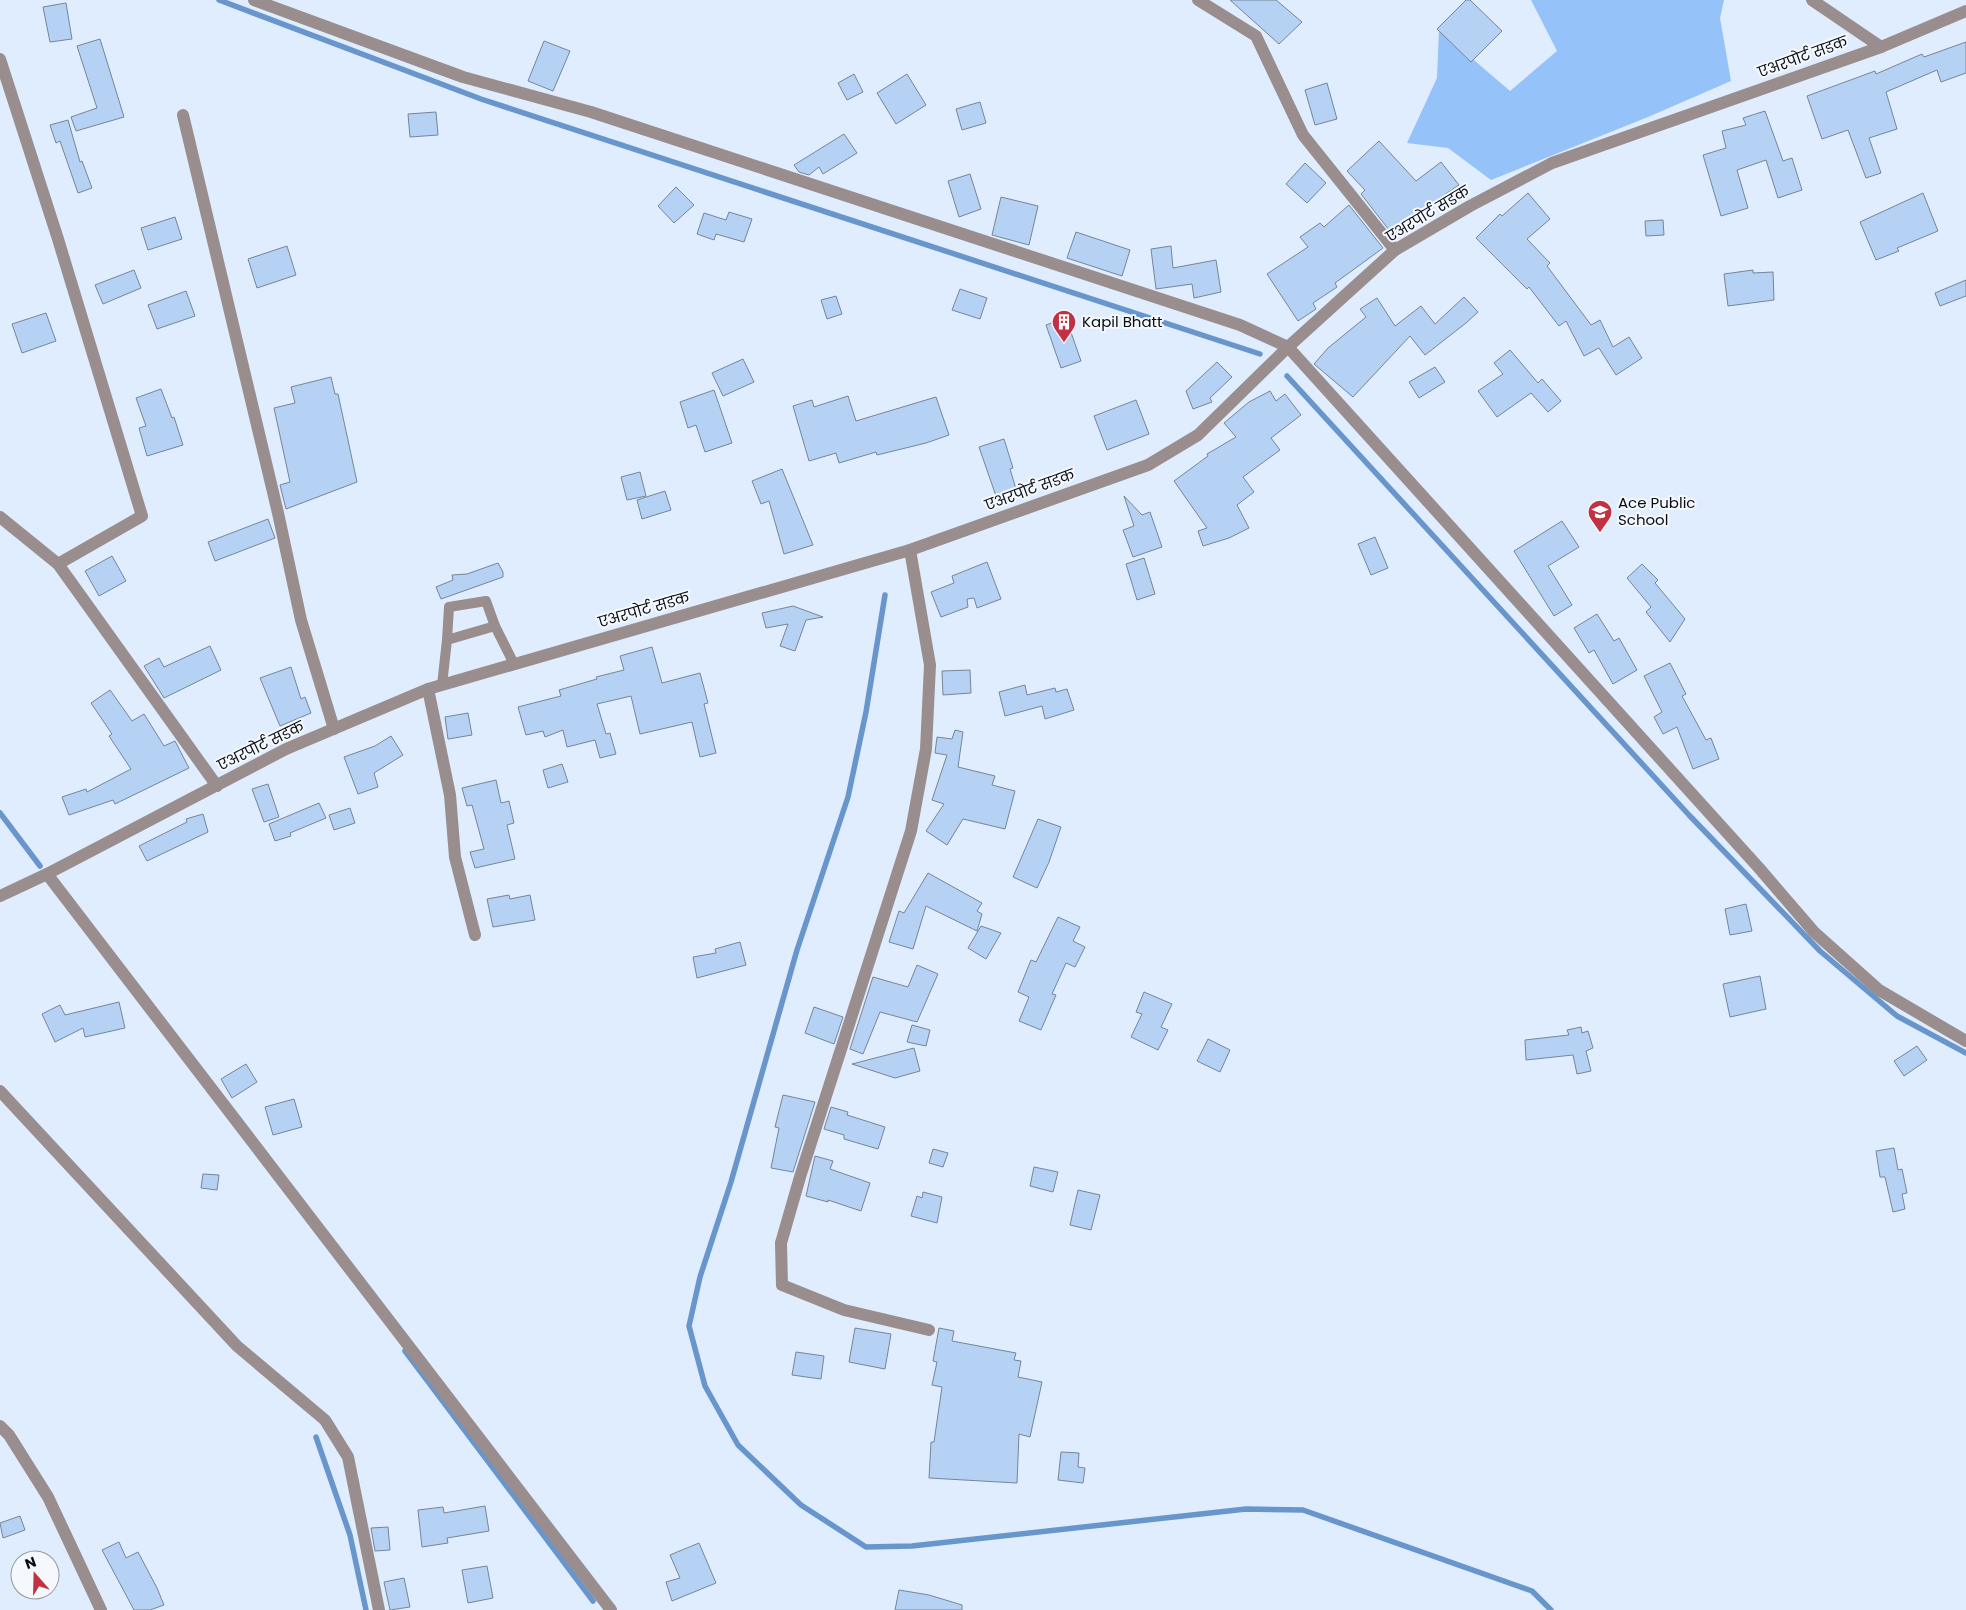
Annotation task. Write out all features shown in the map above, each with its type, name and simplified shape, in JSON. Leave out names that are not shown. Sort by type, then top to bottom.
[{"type":"street","points":[[254,0],[462,77],[592,112],[1240,325],[1288,347],[1759,868],[1814,932],[1879,990],[1966,1041]]},
{"type":"street","points":[[1198,0],[1256,36],[1303,134],[1395,250]]},
{"type":"street","points":[[1812,0],[1881,47]]},
{"type":"street","name":"एअरपोर्ट सडक","points":[[0,896],[286,749],[428,689],[910,550],[1148,465],[1198,435],[1288,347],[1395,250],[1470,206],[1552,164],[1881,47],[1966,11]]},
{"type":"street","points":[[0,59],[58,239],[142,516],[58,564]]},
{"type":"street","points":[[183,115],[278,513],[301,620],[334,729]]},
{"type":"street","points":[[0,517],[58,564],[217,786]]},
{"type":"street","points":[[910,550],[930,666],[926,749],[911,831],[817,1121],[781,1243],[782,1285],[844,1310],[929,1330]]},
{"type":"street","points":[[428,689],[450,795],[455,857],[475,935]]},
{"type":"street","points":[[42,876],[611,1610]]},
{"type":"street","points":[[0,1091],[237,1346],[325,1420],[348,1457],[379,1610]]},
{"type":"street","points":[[0,1426],[9,1435],[48,1497],[101,1610]]},
{"type":"lane","points":[[442,685],[449,607],[486,601],[495,626],[514,664]]},
{"type":"lane","points":[[447,640],[495,626]]},
{"type":"shaded area","points":[[1531,0],[1724,0],[1720,18],[1731,81],[1648,117],[1491,180],[1448,148],[1407,143],[1437,78],[1439,30],[1510,91],[1557,51]]},
{"type":"building","points":[[1230,0],[1276,0],[1302,22],[1279,44]]},
{"type":"building","points":[[1466,0],[1470,0],[1502,31],[1471,62],[1437,29]]},
{"type":"building","points":[[66,3],[72,39],[50,42],[43,7]]},
{"type":"building","points":[[100,39],[124,117],[76,131],[71,117],[97,108],[77,46]]},
{"type":"building","points":[[544,41],[570,51],[553,91],[528,81]]},
{"type":"building","points":[[1966,42],[1966,73],[1941,82],[1937,70],[1886,92],[1897,129],[1869,138],[1881,173],[1866,178],[1848,130],[1822,139],[1807,96],[1875,71],[1876,74],[1922,54],[1924,57]]},
{"type":"building","points":[[854,74],[863,92],[847,100],[838,83]]},
{"type":"building","points":[[907,74],[926,105],[896,124],[877,93]]},
{"type":"building","points":[[1327,83],[1337,119],[1315,125],[1305,90]]},
{"type":"building","points":[[980,102],[986,123],[962,130],[956,109]]},
{"type":"building","points":[[1765,111],[1783,161],[1792,158],[1802,190],[1778,198],[1766,160],[1737,170],[1748,208],[1721,216],[1703,155],[1726,148],[1722,131],[1746,125],[1743,118]]},
{"type":"building","points":[[436,112],[438,135],[410,137],[408,114]]},
{"type":"building","points":[[68,120],[80,162],[82,161],[92,188],[78,193],[60,141],[56,143],[50,125]]},
{"type":"building","points":[[844,134],[857,153],[823,174],[819,167],[809,175],[799,172],[794,165]]},
{"type":"building","points":[[1379,141],[1416,181],[1441,162],[1459,185],[1410,218],[1412,220],[1393,235],[1361,194],[1365,190],[1347,171]]},
{"type":"building","points":[[1305,163],[1326,183],[1307,203],[1286,184]]},
{"type":"building","points":[[970,174],[981,209],[959,217],[948,181]]},
{"type":"building","points":[[676,187],[694,205],[674,223],[658,206]]},
{"type":"building","points":[[1528,193],[1550,219],[1527,239],[1550,263],[1547,266],[1591,325],[1600,320],[1613,347],[1629,337],[1642,358],[1616,375],[1599,348],[1584,356],[1566,321],[1559,326],[1529,287],[1527,289],[1476,238],[1500,214],[1502,216]]},
{"type":"building","points":[[1923,193],[1938,231],[1897,248],[1899,251],[1876,260],[1860,222]]},
{"type":"building","points":[[1001,197],[1038,206],[1029,245],[992,235]]},
{"type":"building","points":[[1349,205],[1383,248],[1335,283],[1337,287],[1313,303],[1316,309],[1298,321],[1267,274],[1308,247],[1300,237],[1320,223],[1324,227]]},
{"type":"building","points":[[729,212],[752,219],[744,242],[716,234],[714,240],[697,234],[704,213],[726,220]]},
{"type":"building","points":[[175,217],[182,239],[148,250],[141,228]]},
{"type":"building","points":[[1663,220],[1664,235],[1646,236],[1645,221]]},
{"type":"building","points":[[1076,232],[1130,250],[1122,276],[1067,258]]},
{"type":"building","points":[[287,246],[296,275],[257,288],[248,259]]},
{"type":"building","points":[[1171,246],[1173,268],[1216,260],[1221,292],[1194,298],[1192,284],[1156,289],[1151,249]]},
{"type":"building","points":[[134,270],[141,288],[103,304],[95,285]]},
{"type":"building","points":[[1753,270],[1753,273],[1773,272],[1774,300],[1728,306],[1724,274]]},
{"type":"building","points":[[1966,280],[1966,296],[1940,306],[1935,293]]},
{"type":"building","points":[[960,289],[987,298],[980,319],[952,310]]},
{"type":"building","points":[[186,291],[195,316],[157,329],[148,305]]},
{"type":"building","points":[[836,296],[842,314],[827,319],[821,300]]},
{"type":"building","points":[[1464,297],[1478,312],[1466,323],[1425,355],[1410,336],[1353,397],[1314,364],[1328,348],[1366,317],[1360,309],[1377,298],[1395,326],[1421,306],[1435,324]]},
{"type":"building","points":[[46,313],[56,341],[22,353],[12,324]]},
{"type":"building","name":"Kapil Bhatt","points":[[1066,318],[1081,361],[1061,368],[1046,325]]},
{"type":"building","points":[[1510,350],[1538,383],[1542,379],[1561,401],[1548,412],[1531,393],[1497,417],[1478,391],[1503,374],[1494,363]]},
{"type":"building","points":[[743,359],[754,382],[723,396],[712,373]]},
{"type":"building","points":[[1217,362],[1232,377],[1210,398],[1212,402],[1193,409],[1186,391]]},
{"type":"building","points":[[1435,367],[1445,382],[1419,398],[1409,382]]},
{"type":"building","points":[[331,377],[335,394],[338,394],[357,482],[286,509],[280,485],[290,482],[274,408],[295,403],[291,387]]},
{"type":"building","points":[[161,389],[172,418],[174,417],[183,445],[147,456],[139,428],[146,426],[136,398]]},
{"type":"building","points":[[714,390],[732,443],[705,452],[696,425],[688,428],[680,402]]},
{"type":"building","points":[[1270,391],[1276,401],[1285,394],[1301,415],[1271,438],[1280,450],[1243,477],[1254,492],[1237,505],[1249,528],[1229,538],[1203,546],[1198,531],[1207,528],[1174,481],[1208,456],[1207,454],[1236,437],[1224,423],[1249,402]]},
{"type":"building","points":[[848,396],[856,421],[936,397],[949,435],[926,443],[877,455],[876,452],[839,463],[836,453],[809,461],[793,406],[812,400],[814,407]]},
{"type":"building","points":[[1136,400],[1149,434],[1107,450],[1094,416]]},
{"type":"building","points":[[1004,439],[1013,468],[1010,469],[1016,489],[996,496],[979,447]]},
{"type":"building","points":[[782,469],[813,545],[784,554],[769,501],[761,504],[752,481]]},
{"type":"building","points":[[640,472],[646,496],[627,500],[621,477]]},
{"type":"building","points":[[665,491],[671,510],[642,519],[637,500]]},
{"type":"building","points":[[1124,496],[1142,515],[1150,512],[1162,547],[1133,557],[1123,530],[1134,526]]},
{"type":"building","points":[[268,519],[275,538],[215,561],[208,542]]},
{"type":"building","points":[[1562,521],[1579,547],[1548,566],[1572,605],[1554,616],[1514,551]]},
{"type":"building","points":[[1375,537],[1388,568],[1371,575],[1358,544]]},
{"type":"building","points":[[112,556],[126,581],[99,596],[85,571]]},
{"type":"building","points":[[1144,558],[1155,594],[1137,600],[1126,564]]},
{"type":"building","points":[[987,562],[1001,599],[977,608],[974,598],[967,599],[968,607],[941,617],[931,592],[954,583],[952,576]]},
{"type":"building","points":[[498,563],[503,572],[503,577],[441,599],[436,587],[453,580],[452,575],[467,574]]},
{"type":"building","points":[[1642,564],[1658,580],[1655,583],[1685,619],[1670,642],[1646,612],[1651,607],[1627,578]]},
{"type":"building","points":[[793,606],[823,617],[806,620],[795,651],[780,646],[788,624],[766,628],[762,613]]},
{"type":"building","points":[[1597,614],[1614,641],[1619,638],[1637,670],[1613,684],[1594,650],[1589,653],[1574,628]]},
{"type":"building","points":[[210,646],[221,670],[164,698],[144,666],[159,658],[164,667]]},
{"type":"building","points":[[652,647],[662,683],[700,673],[708,703],[704,704],[716,753],[700,757],[692,722],[640,734],[631,696],[597,704],[606,734],[610,733],[616,754],[600,758],[595,740],[567,747],[563,730],[545,737],[543,731],[526,735],[518,707],[561,696],[559,690],[597,679],[596,677],[624,670],[620,656]]},
{"type":"building","points":[[1670,663],[1686,694],[1682,696],[1706,740],[1711,738],[1719,759],[1693,769],[1677,727],[1663,734],[1654,717],[1662,712],[1644,676]]},
{"type":"building","points":[[291,667],[301,699],[305,697],[311,713],[280,726],[260,678]]},
{"type":"building","points":[[970,670],[971,693],[943,695],[942,671]]},
{"type":"building","points":[[1025,685],[1027,695],[1055,688],[1056,692],[1067,689],[1074,710],[1045,719],[1042,706],[1005,716],[999,692]]},
{"type":"building","points":[[110,690],[132,721],[144,714],[164,746],[175,741],[189,768],[115,804],[113,800],[69,815],[62,797],[86,789],[87,792],[131,769],[109,736],[112,734],[91,703]]},
{"type":"building","points":[[468,713],[472,735],[448,739],[445,717]]},
{"type":"building","points":[[955,730],[963,732],[958,767],[995,776],[992,785],[1015,791],[1005,829],[963,819],[947,845],[926,831],[944,804],[932,800],[947,755],[935,753],[937,737],[952,739]]},
{"type":"building","points":[[391,736],[403,755],[374,773],[378,787],[358,794],[344,757],[375,746]]},
{"type":"building","points":[[562,764],[568,782],[548,788],[543,770]]},
{"type":"building","points":[[496,780],[501,803],[509,801],[514,823],[507,825],[515,859],[475,868],[470,852],[484,849],[472,805],[467,806],[462,788]]},
{"type":"building","points":[[268,784],[279,817],[264,822],[252,789]]},
{"type":"building","points":[[319,803],[326,818],[290,833],[291,836],[275,841],[269,824]]},
{"type":"building","points":[[350,808],[355,823],[334,830],[329,815]]},
{"type":"building","points":[[203,814],[208,832],[147,861],[139,846],[187,822],[186,819]]},
{"type":"building","points":[[1038,819],[1061,827],[1049,862],[1037,888],[1013,877]]},
{"type":"building","points":[[928,873],[982,903],[977,911],[982,914],[977,931],[926,906],[913,949],[889,942],[899,911],[904,913]]},
{"type":"building","points":[[509,895],[510,899],[530,895],[535,920],[493,927],[487,899]]},
{"type":"building","points":[[1746,904],[1752,931],[1730,935],[1725,909]]},
{"type":"building","points":[[1058,917],[1080,927],[1073,941],[1085,947],[1075,967],[1066,963],[1052,994],[1056,995],[1041,1030],[1019,1021],[1029,997],[1018,992],[1031,960],[1036,962]]},
{"type":"building","points":[[981,926],[1001,933],[986,959],[968,948]]},
{"type":"building","points":[[740,942],[746,965],[697,978],[693,957],[716,953],[715,949]]},
{"type":"building","points":[[917,965],[938,974],[917,1022],[880,1012],[863,1054],[850,1049],[873,977],[908,987]]},
{"type":"building","points":[[1760,976],[1766,1009],[1730,1017],[1723,984]]},
{"type":"building","points":[[1144,992],[1172,1004],[1161,1027],[1168,1030],[1158,1050],[1131,1037],[1142,1014],[1136,1012]]},
{"type":"building","points":[[119,1002],[125,1028],[85,1037],[83,1028],[55,1042],[42,1014],[60,1005],[65,1015]]},
{"type":"building","points":[[814,1007],[843,1017],[834,1044],[805,1033]]},
{"type":"building","points":[[912,1025],[930,1030],[926,1046],[907,1042]]},
{"type":"building","points":[[1581,1027],[1582,1033],[1588,1031],[1593,1048],[1586,1051],[1591,1071],[1577,1074],[1573,1055],[1526,1060],[1525,1040],[1569,1035],[1567,1030]]},
{"type":"building","points":[[1208,1039],[1230,1050],[1220,1072],[1197,1061]]},
{"type":"building","points":[[1917,1046],[1927,1060],[1904,1076],[1894,1061]]},
{"type":"building","points":[[914,1048],[920,1071],[895,1078],[852,1064]]},
{"type":"building","points":[[246,1064],[257,1082],[232,1098],[221,1079]]},
{"type":"building","points":[[783,1095],[815,1102],[793,1172],[771,1168],[779,1128],[775,1127]]},
{"type":"building","points":[[294,1099],[302,1127],[273,1135],[265,1107]]},
{"type":"building","points":[[831,1107],[848,1112],[847,1115],[885,1127],[878,1149],[844,1139],[844,1135],[824,1129]]},
{"type":"building","points":[[1894,1148],[1898,1170],[1902,1169],[1907,1193],[1902,1194],[1905,1209],[1893,1212],[1885,1177],[1880,1177],[1876,1151]]},
{"type":"building","points":[[933,1149],[948,1153],[943,1167],[929,1163]]},
{"type":"building","points":[[815,1156],[833,1161],[830,1169],[870,1183],[861,1211],[828,1200],[828,1202],[806,1196]]},
{"type":"building","points":[[1034,1167],[1058,1172],[1053,1192],[1030,1186]]},
{"type":"building","points":[[203,1174],[219,1175],[217,1190],[201,1188]]},
{"type":"building","points":[[1078,1190],[1100,1195],[1091,1230],[1070,1225]]},
{"type":"building","points":[[923,1192],[942,1197],[937,1223],[911,1216],[917,1196],[922,1198]]},
{"type":"building","points":[[855,1328],[891,1334],[885,1369],[849,1362]]},
{"type":"building","points":[[939,1328],[954,1331],[952,1341],[1016,1353],[1014,1360],[1021,1361],[1018,1377],[1042,1382],[1030,1437],[1019,1434],[1017,1483],[929,1478],[931,1442],[934,1442],[942,1387],[932,1385],[937,1362],[933,1361]]},
{"type":"building","points":[[796,1352],[824,1356],[821,1379],[792,1375]]},
{"type":"building","points":[[1061,1452],[1079,1453],[1078,1467],[1085,1468],[1083,1483],[1058,1480]]},
{"type":"building","points":[[485,1506],[489,1531],[447,1538],[448,1543],[422,1547],[418,1510],[443,1507],[444,1513]]},
{"type":"building","points":[[20,1516],[25,1530],[3,1538],[0,1523]]},
{"type":"building","points":[[388,1527],[390,1550],[375,1551],[371,1528]]},
{"type":"building","points":[[119,1542],[126,1558],[138,1552],[164,1605],[150,1610],[134,1610],[102,1550]]},
{"type":"building","points":[[699,1543],[716,1583],[672,1601],[666,1582],[680,1578],[670,1555]]},
{"type":"building","points":[[487,1566],[493,1598],[468,1603],[462,1570]]},
{"type":"building","points":[[404,1578],[410,1607],[390,1610],[384,1582]]},
{"type":"building","points":[[899,1590],[929,1595],[962,1605],[962,1610],[895,1610]]},
{"type":"waterway","points":[[219,0],[481,99],[1260,354]]},
{"type":"waterway","points":[[1287,376],[1689,815],[1820,951],[1897,1016],[1966,1053]]},
{"type":"waterway","points":[[885,595],[866,712],[848,797],[797,950],[731,1182],[700,1277],[689,1326],[705,1386],[738,1445],[801,1505],[866,1547],[912,1546],[1246,1509],[1303,1510],[1532,1591],[1551,1610]]},
{"type":"waterway","points":[[0,813],[40,866]]},
{"type":"waterway","points":[[405,1351],[593,1601]]},
{"type":"waterway","points":[[316,1437],[350,1535],[366,1610]]},
{"type":"place","name":"Kapil Bhatt","points":[[1064,343]]},
{"type":"place","name":"Ace Public School","points":[[1600,533]]}]
